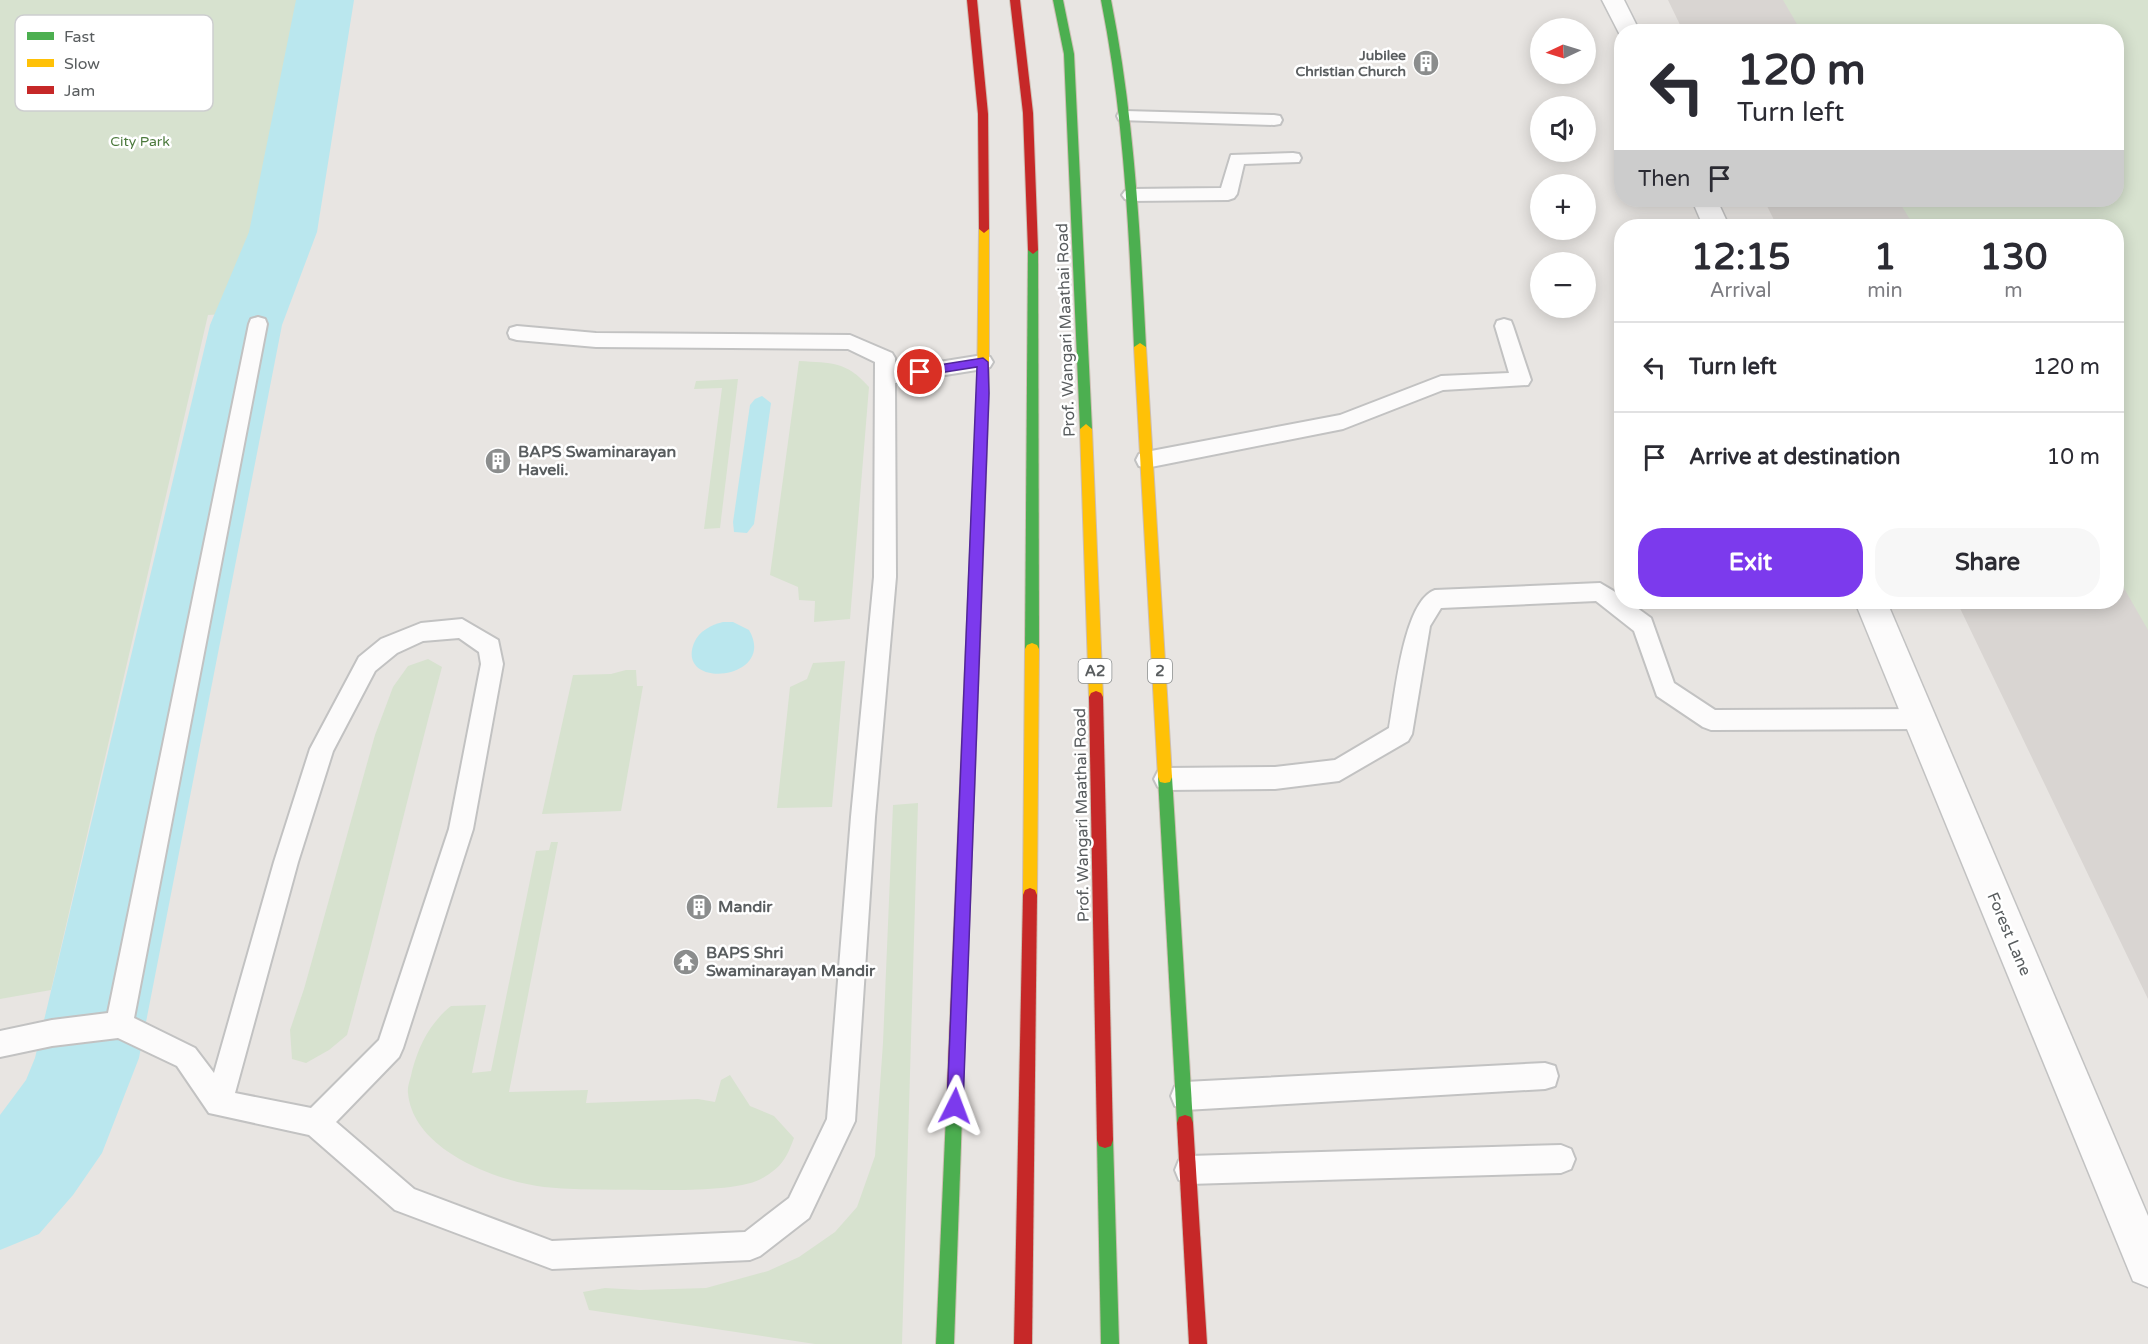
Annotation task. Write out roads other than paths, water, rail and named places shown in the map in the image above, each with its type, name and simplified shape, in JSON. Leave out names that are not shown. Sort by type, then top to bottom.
[{"type":"main road","points":[[945,1344],[982,417],[985,157],[980,49],[972,0]]},
{"type":"main road","name":"Prof. Wangari Maathai Road","points":[[1015,0],[1025,59],[1031,203],[1033,617],[1023,1344]]},
{"type":"main road","name":"Prof. Wangari Maathai Road","points":[[1058,0],[1070,65],[1094,580],[1110,1344]]},
{"type":"main road","name":"2","points":[[1107,0],[1118,49],[1131,195],[1198,1344]]},
{"type":"street","points":[[1613,0],[1625,24]]},
{"type":"street","name":"Forest Lane","points":[[1874,609],[2148,1266]]},
{"type":"lane","points":[[1125,116],[1274,120]]},
{"type":"lane","points":[[1131,195],[1228,194],[1237,159],[1293,158]]},
{"type":"lane","points":[[113,1026],[258,324]]},
{"type":"lane","points":[[1146,460],[1343,422],[1441,383],[1521,380],[1504,326]]},
{"type":"lane","points":[[0,1044],[52,1033],[113,1026],[186,1057],[219,1103],[316,1123],[405,1200],[552,1255],[750,1246],[799,1208],[841,1121],[863,817],[885,577],[885,358],[850,342],[596,340],[517,333]]},
{"type":"lane","points":[[886,377],[983,362]]},
{"type":"lane","points":[[1166,779],[1275,778],[1339,770],[1400,734],[1419,624],[1435,599],[1600,592],[1614,603]]},
{"type":"lane","points":[[1622,609],[1643,625],[1665,689],[1711,720],[1920,719]]},
{"type":"lane","points":[[219,1103],[286,862],[322,749],[367,664],[389,646],[421,632],[462,628],[490,647],[492,664],[461,830],[390,1048],[316,1123]]},
{"type":"lane","points":[[1185,1096],[1545,1076]]},
{"type":"lane","points":[[1189,1170],[1561,1159]]},
{"type":"water","points":[[762,396],[771,403],[754,524],[747,533],[734,532],[733,522],[750,405]]},
{"type":"water","points":[[723,622],[733,622],[749,630],[754,647],[750,660],[739,669],[725,673],[711,673],[699,668],[692,658],[694,643],[706,629]]},
{"type":"waterway","points":[[0,1195],[35,1157],[65,1116],[87,1058],[246,325],[283,232],[325,0]]},
{"type":"place","name":"Jubilee Christian Church","points":[[1426,63]]},
{"type":"place","name":"BAPS Swaminarayan Haveli.","points":[[498,461]]},
{"type":"place","name":"Mandir","points":[[699,907]]},
{"type":"place","name":"BAPS Shri Swaminarayan Mandir","points":[[686,962]]},
{"type":"park label","name":"City Park","points":[[140,141]]}]
